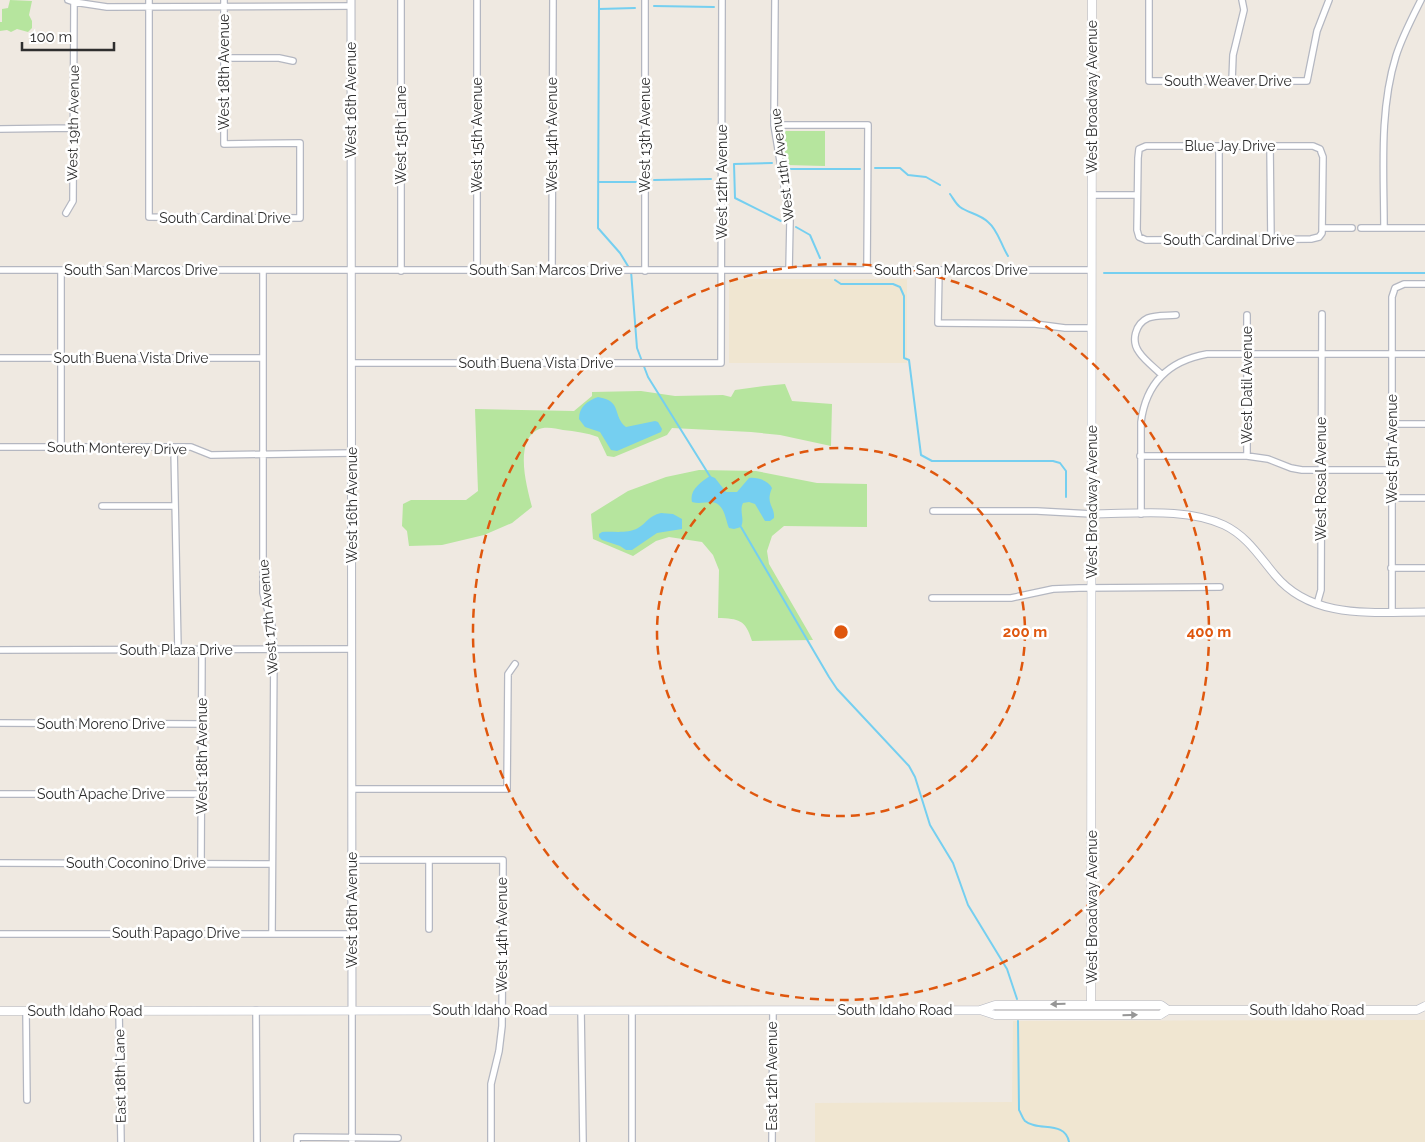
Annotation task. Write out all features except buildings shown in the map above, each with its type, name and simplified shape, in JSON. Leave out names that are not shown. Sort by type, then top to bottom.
[{"type":"main road","name":"West Broadway Avenue","points":[[1091,1004],[1092,0]]},
{"type":"main road","name":"South Idaho Road","points":[[0,1011],[980,1010],[995,1005],[1091,1004],[1161,1005],[1168,1010]]},
{"type":"main road","name":"South Idaho Road","points":[[980,1010],[995,1015],[1160,1015],[1168,1010],[1417,1010],[1425,1006]]},
{"type":"main road","name":"South Idaho Road","points":[[1417,1010],[1425,1014]]},
{"type":"street","name":"West 15th Lane","points":[[401,0],[401,271]]},
{"type":"street","name":"West 15th Avenue","points":[[477,0],[477,270]]},
{"type":"street","name":"West 14th Avenue","points":[[552,0],[552,270]]},
{"type":"street","name":"West 13th Avenue","points":[[645,0],[645,271]]},
{"type":"street","name":"West 12th Avenue","points":[[721,364],[722,0]]},
{"type":"street","name":"West 11th Avenue","points":[[774,0],[774,125],[790,221],[789,270]]},
{"type":"street","name":"South Weaver Drive","points":[[1149,0],[1149,81],[1232,82],[1307,81],[1317,31],[1330,0]]},
{"type":"street","points":[[1232,82],[1233,55],[1244,10],[1242,0]]},
{"type":"street","points":[[1384,228],[1384,129],[1390,81],[1396,56],[1421,0],[1425,2]]},
{"type":"street","points":[[71,1],[108,7],[149,3],[351,3]]},
{"type":"street","name":"West 19th Avenue","points":[[66,213],[73,201],[74,128],[71,1]]},
{"type":"street","name":"South Cardinal Drive","points":[[149,3],[149,217],[300,218]]},
{"type":"street","name":"West 18th Avenue","points":[[224,3],[224,144],[300,143],[300,218]]},
{"type":"street","name":"West 16th Avenue","points":[[351,3],[352,1010]]},
{"type":"street","points":[[224,58],[279,58],[293,61]]},
{"type":"street","points":[[774,125],[868,126],[867,270]]},
{"type":"street","points":[[0,128],[74,128]]},
{"type":"street","name":"Blue Jay Drive","points":[[1137,195],[1139,149],[1146,146],[1313,146],[1320,149],[1323,156],[1323,228]]},
{"type":"street","points":[[1219,146],[1219,240]]},
{"type":"street","points":[[1270,146],[1271,240]]},
{"type":"street","points":[[1092,195],[1137,195]]},
{"type":"street","name":"South Cardinal Drive","points":[[1137,195],[1137,230],[1139,237],[1146,240],[1311,239],[1319,238],[1323,228]]},
{"type":"street","points":[[1323,228],[1352,228]]},
{"type":"street","points":[[1361,228],[1425,228]]},
{"type":"street","name":"South San Marcos Drive","points":[[0,270],[1092,270]]},
{"type":"street","points":[[62,270],[62,447]]},
{"type":"street","name":"West 17th Avenue","points":[[263,270],[263,593],[272,626],[274,649],[272,933]]},
{"type":"street","points":[[939,270],[938,323],[1035,324],[1065,328],[1092,328]]},
{"type":"street","name":"West 5th Avenue","points":[[1392,612],[1392,297],[1395,288],[1404,284],[1425,284]]},
{"type":"street","name":"West Rosal Avenue","points":[[1317,604],[1321,590],[1322,314]]},
{"type":"street","points":[[1162,375],[1140,354],[1135,344],[1135,337],[1137,330],[1148,319],[1176,315]]},
{"type":"street","name":"West Datil Avenue","points":[[1247,315],[1247,456]]},
{"type":"street","points":[[1141,514],[1140,456],[1143,408],[1154,384],[1162,375],[1181,361],[1193,356],[1206,354],[1425,354]]},
{"type":"street","name":"South Buena Vista Drive","points":[[0,358],[262,358]]},
{"type":"street","name":"South Buena Vista Drive","points":[[352,363],[721,364]]},
{"type":"street","points":[[1392,424],[1425,424]]},
{"type":"street","name":"South Monterey Drive","points":[[0,447],[191,447],[211,455],[352,453]]},
{"type":"street","points":[[174,447],[178,650]]},
{"type":"street","points":[[1140,456],[1247,456],[1268,459],[1291,468],[1392,470]]},
{"type":"street","points":[[1392,498],[1425,498]]},
{"type":"street","points":[[102,506],[175,506]]},
{"type":"street","points":[[933,511],[1188,514],[1226,526],[1251,545],[1276,576],[1292,591],[1317,604],[1337,610],[1356,612],[1425,612]]},
{"type":"street","points":[[1392,568],[1425,568]]},
{"type":"street","points":[[932,598],[1010,598],[1054,589],[1092,587],[1220,587]]},
{"type":"street","name":"South Plaza Drive","points":[[0,650],[352,649]]},
{"type":"street","name":"West 18th Avenue","points":[[201,863],[202,650]]},
{"type":"street","points":[[352,789],[507,789],[508,674],[515,664]]},
{"type":"street","name":"South Moreno Drive","points":[[0,723],[202,724]]},
{"type":"street","name":"South Apache Drive","points":[[0,794],[201,794]]},
{"type":"street","points":[[352,860],[429,860],[429,929]]},
{"type":"street","name":"West 14th Avenue","points":[[429,860],[503,860],[502,1010],[500,1043],[491,1084],[491,1142]]},
{"type":"street","name":"South Coconino Drive","points":[[0,863],[272,864]]},
{"type":"street","name":"South Papago Drive","points":[[0,934],[352,934]]},
{"type":"street","name":"East 18th Lane","points":[[119,1010],[121,1142]]},
{"type":"street","points":[[256,1010],[257,1142]]},
{"type":"street","points":[[352,1010],[352,1140]]},
{"type":"street","points":[[580,1010],[583,1142]]},
{"type":"street","points":[[632,1010],[632,1142]]},
{"type":"street","name":"East 12th Avenue","points":[[772,1142],[773,1010]]},
{"type":"street","points":[[26,1011],[27,1100]]},
{"type":"street","points":[[297,1142],[297,1137],[352,1140],[398,1138]]},
{"type":"shaded area","points":[[729,279],[907,279],[907,363],[729,363]]},
{"type":"shaded area","points":[[1425,1020],[1425,1142],[815,1142],[815,1103],[1012,1102],[1013,1021]]},
{"type":"green space","points":[[10,0],[32,1],[29,15],[32,21],[32,28],[28,32],[17,29],[11,32],[7,30],[0,31],[2,9],[8,8]]},
{"type":"green space","points":[[785,131],[825,131],[825,166],[786,165],[781,135]]},
{"type":"green space","points":[[785,384],[792,401],[832,404],[831,446],[780,435],[672,428],[667,435],[614,457],[607,456],[598,437],[590,434],[543,428],[530,436],[524,455],[525,478],[532,507],[512,523],[484,535],[442,545],[409,546],[407,531],[402,526],[403,504],[411,500],[466,500],[478,491],[475,409],[574,411],[592,396],[592,392],[641,391],[675,396],[723,395],[731,397],[735,390]]},
{"type":"green space","points":[[699,470],[756,471],[817,483],[867,484],[867,527],[784,526],[772,536],[767,551],[769,564],[813,640],[752,641],[744,624],[736,620],[718,618],[719,570],[713,555],[702,542],[669,537],[656,541],[633,556],[593,539],[591,514],[628,491],[666,477]]},
{"type":"water","points":[[598,397],[606,399],[614,405],[619,418],[626,427],[655,421],[658,422],[662,429],[661,432],[617,451],[611,450],[600,432],[585,427],[579,419],[580,411],[584,405]]},
{"type":"water","points":[[710,476],[715,478],[726,492],[737,492],[749,478],[765,481],[772,488],[769,498],[774,518],[770,521],[765,521],[755,504],[743,503],[741,527],[729,528],[724,512],[716,503],[692,502],[694,490]]},
{"type":"water","points":[[661,513],[673,514],[682,519],[682,529],[657,533],[632,550],[626,550],[599,537],[599,534],[602,532],[634,530],[653,516]]},
{"type":"waterway","points":[[599,0],[598,228],[620,253],[631,271],[637,348],[648,377],[711,478]]},
{"type":"waterway","points":[[654,6],[714,7]]},
{"type":"waterway","points":[[599,9],[635,8]]},
{"type":"waterway","points":[[772,163],[734,164],[735,198],[781,221]]},
{"type":"waterway","points":[[875,168],[900,168],[908,175],[926,177],[940,185]]},
{"type":"waterway","points":[[788,169],[860,169]]},
{"type":"waterway","points":[[654,180],[711,179]]},
{"type":"waterway","points":[[598,182],[636,182]]},
{"type":"waterway","points":[[950,194],[960,207],[985,219],[991,225],[1008,256]]},
{"type":"waterway","points":[[796,227],[810,235],[820,258]]},
{"type":"waterway","points":[[1104,273],[1425,273]]},
{"type":"waterway","points":[[835,280],[841,284],[893,284],[900,287],[904,296],[904,358],[909,360],[921,455],[932,461],[1053,461],[1060,463],[1066,471],[1066,497]]},
{"type":"waterway","points":[[741,527],[837,689],[909,766],[915,777],[930,825],[953,863],[968,905],[1007,969],[1017,999]]},
{"type":"waterway","points":[[1018,1021],[1019,1110],[1025,1121],[1037,1126],[1062,1131],[1069,1142]]}]
